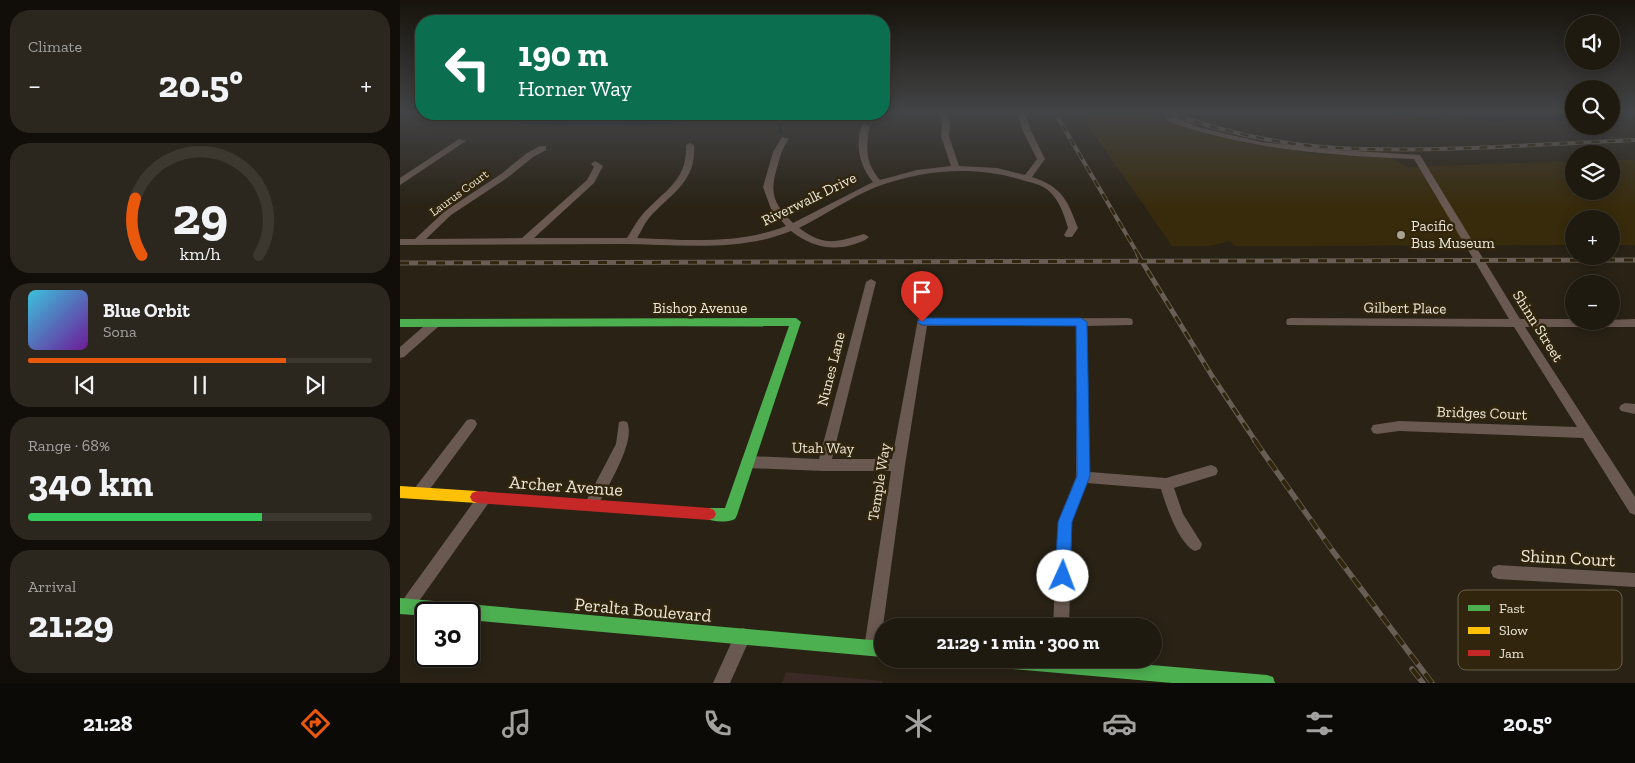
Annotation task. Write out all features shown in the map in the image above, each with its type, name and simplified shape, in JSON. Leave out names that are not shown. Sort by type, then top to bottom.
[{"type":"street","points":[[400,182],[459,143]]},
{"type":"street","points":[[781,143],[767,187],[774,210],[791,227],[815,240],[831,245],[849,243],[864,237]]},
{"type":"street","points":[[864,143],[865,168],[878,183]]},
{"type":"street","points":[[947,143],[956,169]]},
{"type":"street","points":[[1028,178],[1041,159],[1033,143]]},
{"type":"street","name":"Shinn Street","points":[[1260,143],[1284,148],[1330,153],[1417,157],[1518,324],[1635,509]]},
{"type":"street","points":[[630,241],[644,219],[683,180],[692,155],[690,146]]},
{"type":"street","name":"Laurus Court","points":[[417,242],[448,213],[542,148]]},
{"type":"street","points":[[525,241],[552,214],[590,181],[599,166],[595,164]]},
{"type":"street","name":"Riverwalk Drive","points":[[400,242],[630,241],[724,243],[763,238],[814,216],[853,193],[878,183],[919,172],[956,169],[996,170],[1028,178],[1051,188],[1063,202],[1073,228],[1069,235]]},
{"type":"street","name":"Nunes Lane","points":[[824,465],[871,282]]},
{"type":"street","name":"Bishop Avenue","points":[[400,323],[796,322],[730,515]]},
{"type":"street","name":"Temple Way","points":[[880,618],[898,465],[922,322],[1081,322]]},
{"type":"street","points":[[1061,618],[1065,522],[1084,476],[1081,322],[1128,322]]},
{"type":"street","name":"Gilbert Place","points":[[1291,322],[1635,324]]},
{"type":"street","points":[[400,354],[435,323]]},
{"type":"street","points":[[419,493],[471,424]]},
{"type":"street","points":[[591,505],[622,444],[623,426]]},
{"type":"street","name":"Bridges Court","points":[[1377,429],[1399,426],[1586,433]]},
{"type":"street","name":"Utah Way","points":[[748,462],[898,465]]},
{"type":"street","points":[[1084,476],[1166,484],[1211,471]]},
{"type":"street","points":[[1166,484],[1177,517],[1195,544]]},
{"type":"street","name":"Archer Avenue","points":[[400,492],[730,515]]},
{"type":"street","points":[[404,606],[485,497]]},
{"type":"street","name":"Shinn Court","points":[[1498,572],[1635,580]]},
{"type":"street","name":"Peralta Boulevard","points":[[404,606],[874,648]]},
{"type":"street","points":[[722,683],[743,636]]},
{"type":"street","points":[[1117,668],[1258,683]]},
{"type":"shaded area","points":[[1100,143],[1246,143],[1316,154],[1391,158],[1408,167],[1565,161],[1565,200],[1620,200],[1620,160],[1635,160],[1635,245],[1620,245],[1620,210],[1565,210],[1565,245],[1234,246],[1230,241],[1211,246],[1172,246]]},
{"type":"shaded area","points":[[786,672],[883,681],[882,683],[782,683]]},
{"type":"railway","points":[[1073,143],[1139,256]]},
{"type":"railway","points":[[1288,143],[1338,148],[1375,149],[1450,149],[1574,143]]},
{"type":"railway","points":[[1138,255],[1142,261]]},
{"type":"railway","points":[[1142,261],[1635,260]]},
{"type":"railway","points":[[400,263],[1142,261]]},
{"type":"railway","points":[[1142,261],[1212,376],[1256,442]]},
{"type":"railway","points":[[1255,441],[1332,550],[1432,683]]},
{"type":"railway","points":[[1412,669],[1423,683]]},
{"type":"traffic: fast","points":[[400,323],[796,322],[730,515],[709,514]]},
{"type":"traffic: fast","points":[[400,606],[874,648]]},
{"type":"traffic: fast","points":[[1094,668],[1267,683]]},
{"type":"traffic: slow","points":[[400,492],[477,497]]},
{"type":"traffic: jam","points":[[477,497],[709,514]]},
{"type":"place","name":"Pacific Bus Museum","points":[[1401,235]]},
{"type":"route","points":[[922,322],[1081,322],[1084,476],[1065,522],[1063,576]]}]
